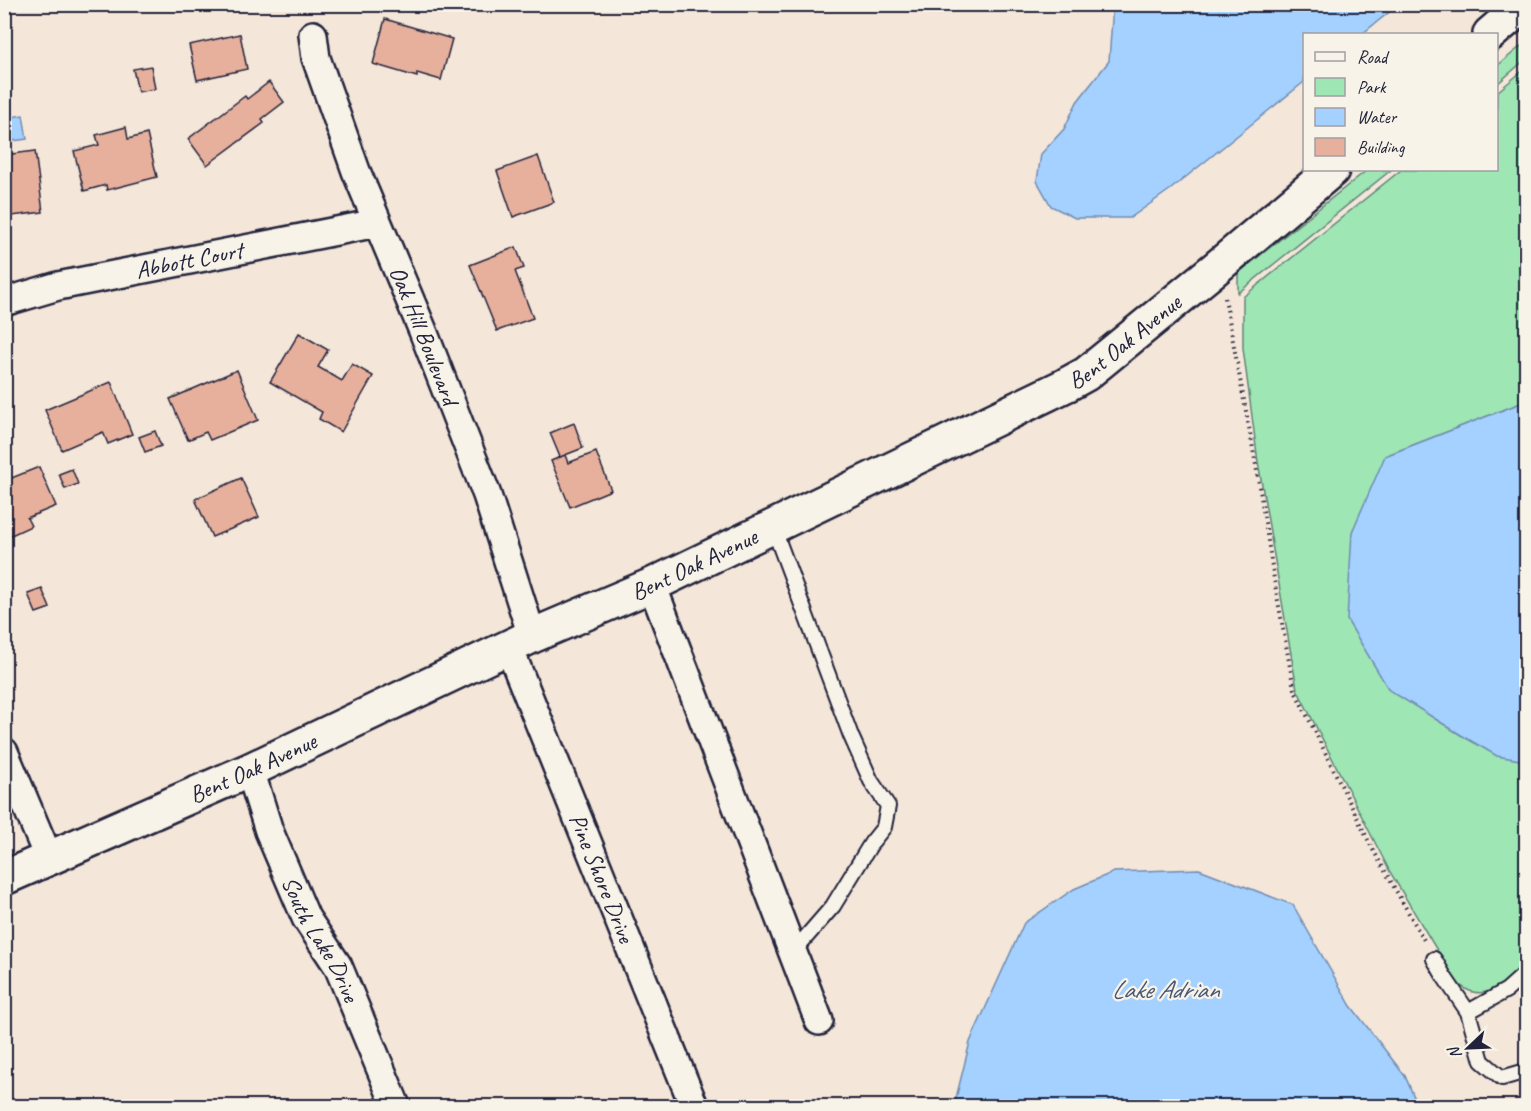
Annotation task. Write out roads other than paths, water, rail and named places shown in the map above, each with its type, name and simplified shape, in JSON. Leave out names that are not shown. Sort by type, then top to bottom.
[{"type":"street","points":[[1491,33],[1525,4]]},
{"type":"street","name":"Oak Hill Boulevard","points":[[313,35],[316,58],[356,171],[423,331],[487,495],[520,642]]},
{"type":"street","name":"Bent Oak Avenue","points":[[4,878],[250,770],[520,642],[652,585],[1066,385],[1086,374],[1331,171]]},
{"type":"street","name":"Abbott Court","points":[[4,302],[58,286],[377,224]]},
{"type":"street","points":[[652,585],[819,1021]]},
{"type":"street","name":"Pine Shore Drive","points":[[520,642],[694,1107]]},
{"type":"street","points":[[4,752],[49,859]]},
{"type":"street","name":"South Lake Drive","points":[[250,770],[269,831],[306,918],[338,966],[396,1107]]},
{"type":"lane","points":[[773,527],[852,736],[871,781],[888,806],[884,827],[872,842],[833,906],[793,952]]},
{"type":"lane","points":[[1434,959],[1468,1012],[1482,1061],[1502,1078],[1527,1071]]},
{"type":"lane","points":[[1468,1012],[1507,990],[1527,973]]},
{"type":"lane","points":[[1507,990],[1527,985]]},
{"type":"water","points":[[1113,4],[1398,5],[1363,33],[1303,33],[1303,83],[1171,189],[1130,218],[1075,218],[1051,206],[1037,181],[1041,154],[1064,129],[1077,102],[1109,61]]},
{"type":"water","points":[[23,115],[27,139],[5,142],[5,118]]},
{"type":"water","points":[[1526,401],[1526,761],[1497,756],[1389,690],[1347,620],[1352,532],[1385,456]]},
{"type":"water","name":"Lake Adrian","points":[[1199,869],[1293,905],[1351,1006],[1405,1076],[1418,1106],[954,1106],[970,1042],[1024,923],[1074,889],[1114,872]]}]
